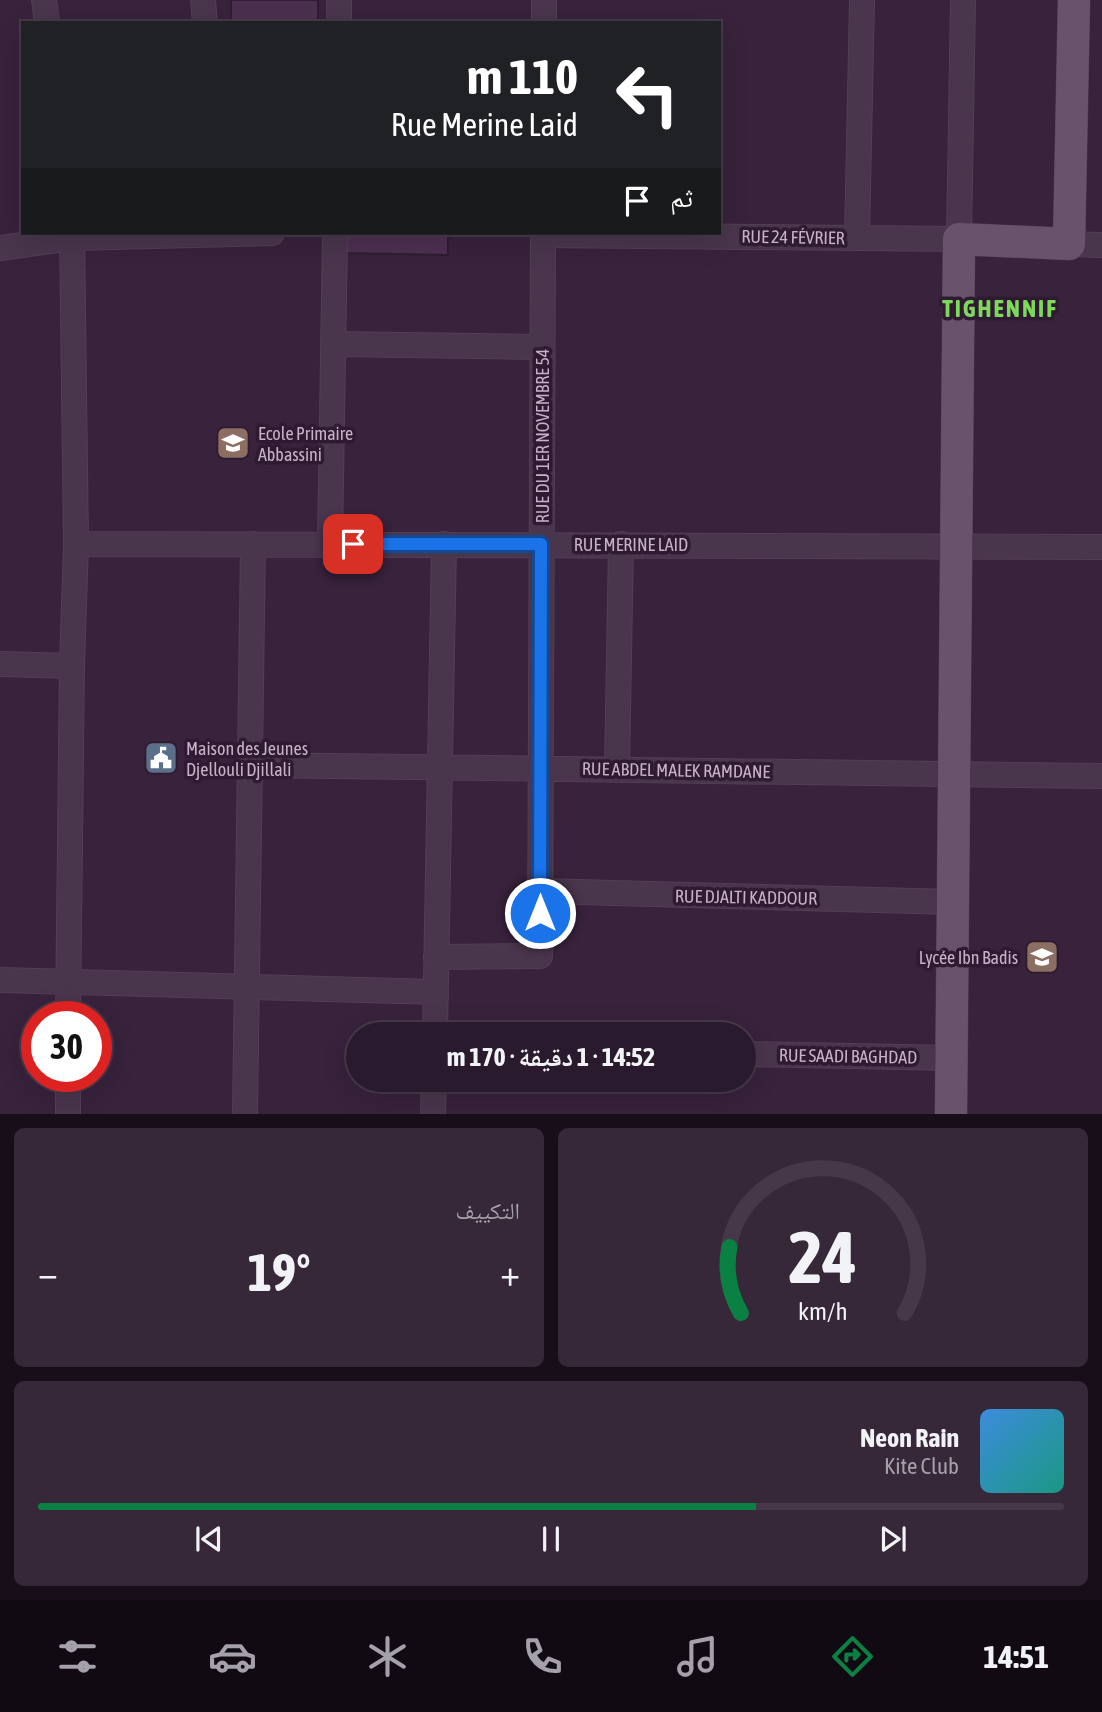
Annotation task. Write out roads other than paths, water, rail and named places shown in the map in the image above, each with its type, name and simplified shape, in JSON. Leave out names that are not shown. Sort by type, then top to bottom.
[{"type":"main road","points":[[1069,244],[1074,0]]},
{"type":"main road","name":"RUE 24 FÉVRIER","points":[[959,239],[1069,244]]},
{"type":"main road","points":[[951,1114],[959,239]]},
{"type":"street","points":[[44,0],[47,21]]},
{"type":"street","points":[[203,0],[205,21]]},
{"type":"street","points":[[339,0],[339,21]]},
{"type":"street","points":[[544,0],[544,21]]},
{"type":"street","points":[[857,238],[862,0]]},
{"type":"street","points":[[959,239],[963,0]]},
{"type":"street","points":[[0,248],[73,235],[76,544],[68,1001]]},
{"type":"street","points":[[330,544],[335,235]]},
{"type":"street","name":"RUE DU 1ER NOVEMBRE 54","points":[[436,957],[540,956],[543,235]]},
{"type":"street","name":"RUE 24 FÉVRIER","points":[[622,235],[959,239]]},
{"type":"street","name":"RUE 24 FÉVRIER","points":[[1069,244],[1102,245]]},
{"type":"street","points":[[334,344],[542,347]]},
{"type":"street","name":"RUE MERINE LAID","points":[[76,544],[956,544],[1102,547]]},
{"type":"street","points":[[246,1114],[253,544]]},
{"type":"street","points":[[435,1022],[444,544]]},
{"type":"street","points":[[617,769],[621,544]]},
{"type":"street","points":[[0,664],[72,666]]},
{"type":"street","name":"RUE ABDEL MALEK RAMDANE","points":[[250,765],[1102,776]]},
{"type":"street","name":"RUE DJALTI KADDOUR","points":[[540,891],[953,902]]},
{"type":"street","points":[[0,981],[436,992]]},
{"type":"street","name":"RUE SAADI BAGHDAD","points":[[756,1054],[952,1058]]},
{"type":"street","points":[[68,1092],[68,1114]]},
{"type":"street","points":[[433,1114],[434,1092]]},
{"type":"place","name":"Ecole Primaire Abbassini","points":[[233,443]]},
{"type":"place","name":"Maison des Jeunes Djellouli Djillali","points":[[161,758]]},
{"type":"place","name":"Lycée Ibn Badis","points":[[1042,957]]},
{"type":"district","name":"TIGHENNIF","points":[[1000,308]]}]
